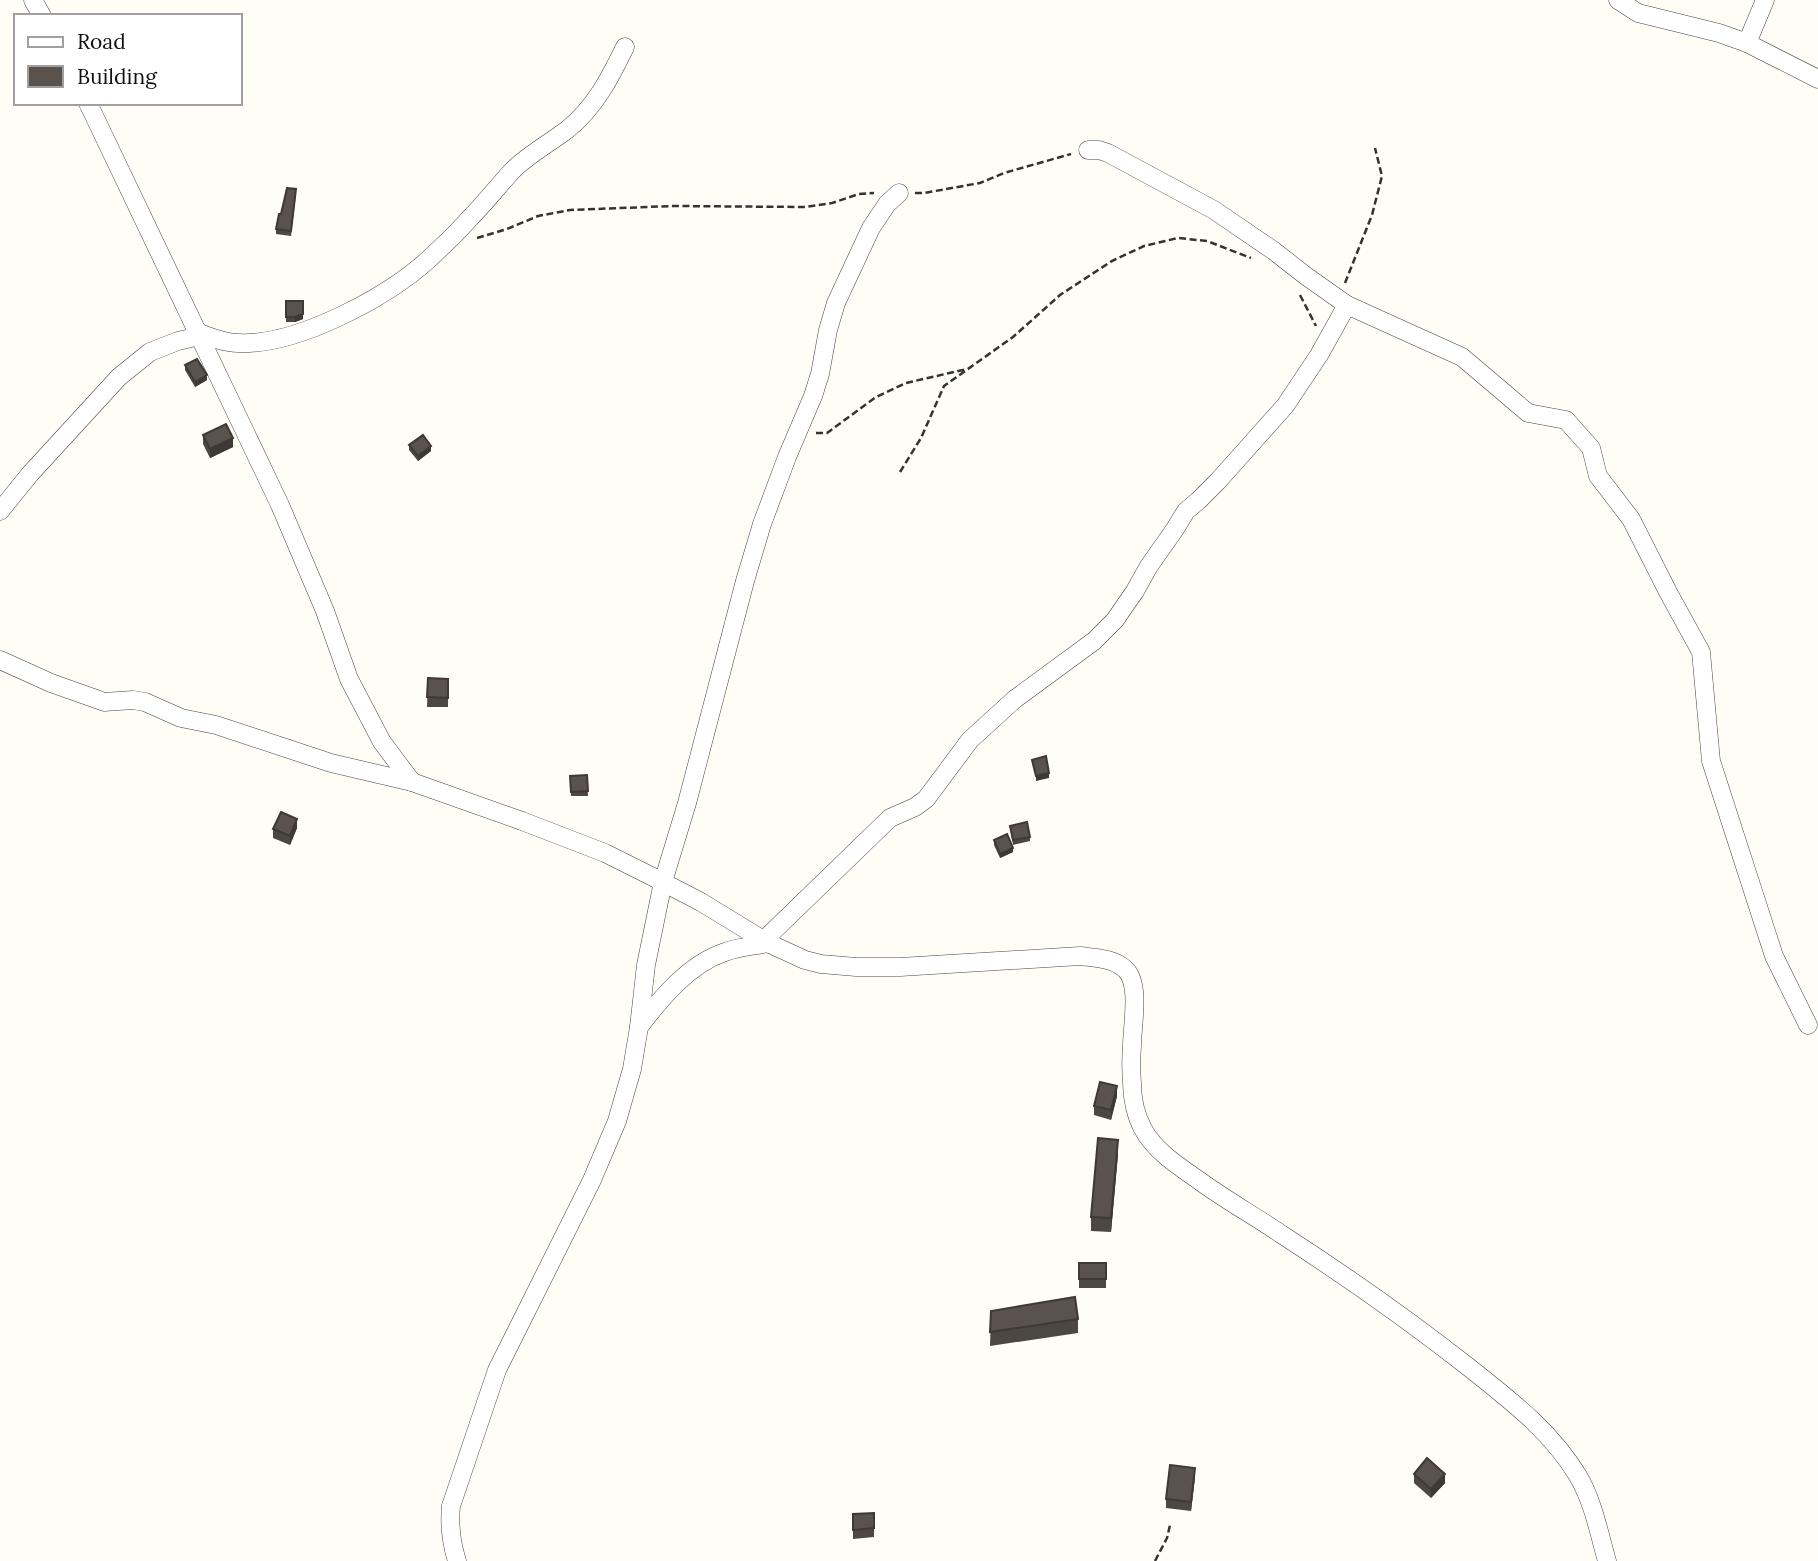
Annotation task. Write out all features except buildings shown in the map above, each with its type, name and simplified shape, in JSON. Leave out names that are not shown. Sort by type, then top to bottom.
[{"type":"street","points":[[1618,0],[1638,13],[1719,33],[1747,43],[1818,79]]},
{"type":"street","points":[[1747,43],[1765,0]]},
{"type":"street","points":[[197,332],[236,344],[289,337],[359,307],[409,276],[469,220],[514,169],[569,128],[585,112],[599,96],[625,47]]},
{"type":"street","points":[[89,105],[280,505],[325,611],[349,679],[382,742],[412,782]]},
{"type":"street","points":[[1088,150],[1108,153],[1214,210],[1343,302],[1462,357],[1528,414],[1566,420],[1591,448],[1598,476],[1631,519],[1701,652],[1711,761],[1774,956],[1808,1025]]},
{"type":"street","points":[[457,1561],[450,1539],[451,1506],[482,1410],[497,1370],[592,1180],[626,1093],[639,1027],[646,965],[663,882],[762,524],[817,383],[836,303],[871,228],[887,204],[899,192]]},
{"type":"street","points":[[639,1027],[669,992],[693,970],[722,953],[766,942],[890,818],[926,799],[970,740],[1015,699],[1094,641],[1115,620],[1186,511],[1218,481],[1285,406],[1328,339],[1343,302]]},
{"type":"street","points":[[0,511],[118,377],[150,352],[191,338],[197,332]]},
{"type":"street","points":[[0,660],[51,683],[104,702],[145,702],[181,718],[216,725],[331,763],[412,782],[560,835],[605,853],[663,882],[766,942],[805,960],[856,967],[1080,956],[1113,962],[1126,970],[1134,989],[1132,1087],[1143,1128],[1151,1139],[1165,1154],[1198,1180],[1381,1301],[1528,1415],[1546,1432],[1580,1478],[1607,1561]]},
{"type":"path","points":[[1343,302],[1382,176],[1375,148]]},
{"type":"path","points":[[446,242],[485,237],[538,216],[570,210],[673,206],[805,207],[859,194],[924,193],[981,183],[1026,166],[1088,150]]},
{"type":"path","points":[[900,472],[921,438],[944,386],[1013,337],[1060,295],[1112,261],[1144,246],[1178,238],[1207,241],[1254,259]]},
{"type":"path","points":[[1300,295],[1314,324],[1328,339]]},
{"type":"path","points":[[798,432],[827,433],[876,397],[906,383],[971,368]]},
{"type":"path","points":[[1155,1561],[1167,1538],[1170,1525]]}]
